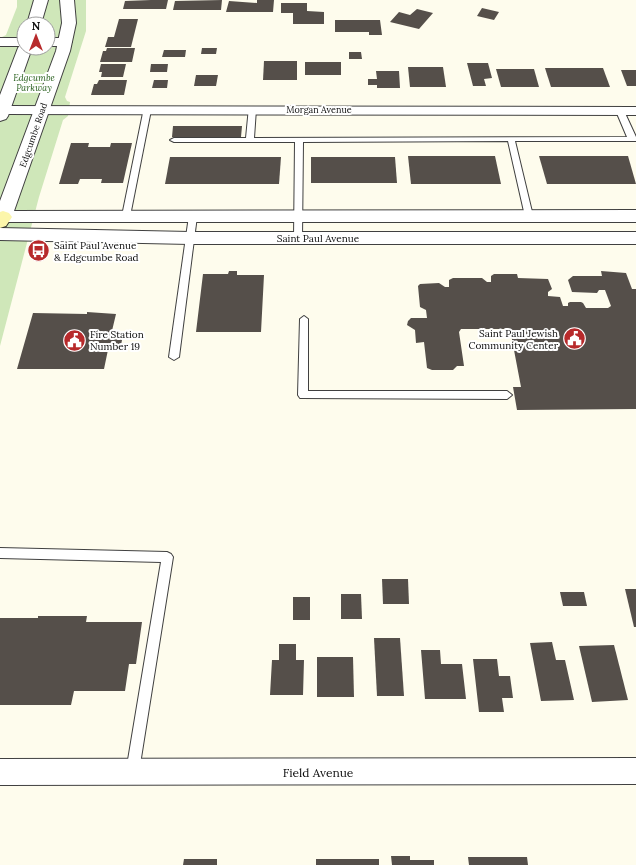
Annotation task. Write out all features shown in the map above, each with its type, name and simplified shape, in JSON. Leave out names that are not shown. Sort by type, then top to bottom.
[{"type":"street","points":[[36,16],[41,0]]},
{"type":"street","name":"Edgcumbe Road","points":[[1,222],[43,109],[65,42],[69,23],[67,0]]},
{"type":"street","points":[[0,42],[16,42]]},
{"type":"street","points":[[56,42],[65,42]]},
{"type":"street","points":[[1,113],[22,56]]},
{"type":"street","name":"Morgan Avenue","points":[[1,113],[43,109],[636,110]]},
{"type":"street","points":[[1,222],[126,216],[636,216]]},
{"type":"street","name":"Saint Paul Avenue","points":[[1,222],[190,238],[636,238]]},
{"type":"street","name":"Field Avenue","points":[[0,772],[636,771]]},
{"type":"lane","points":[[250,140],[252,109]]},
{"type":"lane","points":[[126,216],[147,110]]},
{"type":"lane","points":[[174,140],[634,140],[620,110]]},
{"type":"lane","points":[[298,238],[299,140]]},
{"type":"lane","points":[[511,140],[529,216]]},
{"type":"lane","points":[[174,357],[192,216]]},
{"type":"lane","points":[[304,319],[304,396],[507,396]]},
{"type":"lane","points":[[0,553],[167,557],[133,772]]},
{"type":"green space","name":"Edgcumbe Parkway","points":[[17,0],[86,0],[86,31],[65,97],[67,101],[70,102],[68,116],[63,120],[39,197],[0,346],[0,48],[2,37],[6,35],[17,7]]},
{"type":"building","points":[[168,0],[166,9],[123,9],[125,1]]},
{"type":"building","points":[[222,0],[221,10],[173,10],[175,1]]},
{"type":"building","points":[[257,0],[274,0],[273,12],[226,12],[229,1],[257,3]]},
{"type":"building","points":[[281,3],[307,3],[307,11],[324,12],[324,24],[293,24],[293,13],[281,13]]},
{"type":"building","points":[[482,8],[499,12],[494,20],[477,16]]},
{"type":"building","points":[[417,9],[433,13],[419,29],[390,22],[399,12],[410,15]]},
{"type":"building","points":[[119,19],[138,19],[131,47],[105,47],[108,37],[114,37]]},
{"type":"building","points":[[335,20],[380,20],[382,35],[369,35],[369,32],[335,32]]},
{"type":"building","points":[[107,48],[135,48],[132,62],[100,62],[103,51],[106,51]]},
{"type":"building","points":[[202,48],[217,48],[216,54],[201,54]]},
{"type":"building","points":[[164,50],[186,50],[185,57],[162,57]]},
{"type":"building","points":[[349,52],[361,52],[362,59],[349,59]]},
{"type":"building","points":[[264,61],[297,61],[297,80],[263,80]]},
{"type":"building","points":[[305,62],[341,62],[341,75],[305,75]]},
{"type":"building","points":[[467,63],[488,63],[492,78],[484,79],[486,86],[473,86]]},
{"type":"building","points":[[101,64],[126,64],[123,77],[101,77],[102,72],[99,72]]},
{"type":"building","points":[[151,64],[168,64],[167,72],[150,72]]},
{"type":"building","points":[[408,67],[443,67],[446,87],[410,87]]},
{"type":"building","points":[[545,68],[603,68],[610,87],[551,87]]},
{"type":"building","points":[[496,69],[534,69],[539,87],[501,87]]},
{"type":"building","points":[[621,70],[636,70],[636,86],[627,86]]},
{"type":"building","points":[[376,71],[399,71],[400,88],[377,88],[377,85],[368,85],[368,79],[377,79]]},
{"type":"building","points":[[196,75],[218,75],[216,86],[194,86]]},
{"type":"building","points":[[99,80],[127,80],[124,95],[91,95],[94,84],[97,84]]},
{"type":"building","points":[[154,80],[168,80],[167,88],[152,88]]},
{"type":"building","points":[[173,126],[242,126],[241,137],[172,137]]},
{"type":"building","points":[[71,143],[89,143],[88,147],[110,147],[111,143],[132,143],[123,183],[101,183],[102,179],[80,179],[78,184],[59,184]]},
{"type":"building","points":[[408,156],[495,156],[501,184],[411,184]]},
{"type":"building","points":[[539,156],[628,156],[636,184],[547,184]]},
{"type":"building","points":[[170,157],[281,157],[279,184],[165,184]]},
{"type":"building","points":[[311,157],[395,157],[397,183],[311,183]]},
{"type":"building","points":[[229,271],[237,271],[237,275],[264,275],[261,332],[196,332],[203,274],[228,274]]},
{"type":"building","name":"Saint Paul Jewish Community Center","points":[[601,271],[626,273],[632,289],[636,289],[636,409],[517,410],[513,387],[521,387],[510,329],[461,329],[459,332],[464,366],[457,366],[453,370],[432,370],[427,368],[424,342],[416,343],[415,330],[407,325],[411,318],[427,318],[426,310],[420,307],[418,286],[420,284],[439,283],[445,287],[449,287],[449,280],[453,278],[482,278],[487,282],[491,282],[491,276],[494,274],[517,274],[518,278],[548,279],[552,289],[548,292],[548,296],[560,297],[563,306],[568,306],[568,303],[570,302],[581,302],[586,308],[608,308],[611,306],[605,290],[599,290],[597,293],[572,292],[568,280],[573,276],[602,276]]},
{"type":"building","name":"Fire Station Number 19","points":[[87,312],[116,314],[111,335],[123,335],[121,345],[109,345],[104,369],[17,369],[33,313],[87,314]]},
{"type":"building","points":[[382,579],[408,579],[409,604],[383,604]]},
{"type":"building","points":[[625,589],[636,589],[636,627],[634,627]]},
{"type":"building","points":[[560,592],[584,592],[587,606],[563,606]]},
{"type":"building","points":[[341,594],[361,594],[362,619],[341,619]]},
{"type":"building","points":[[293,597],[310,597],[310,620],[293,620]]},
{"type":"building","points":[[38,616],[87,616],[86,622],[142,622],[136,664],[129,664],[125,691],[74,691],[71,705],[0,705],[0,618],[38,618]]},
{"type":"building","points":[[374,638],[400,638],[404,696],[377,696]]},
{"type":"building","points":[[552,642],[556,660],[565,660],[574,700],[541,701],[530,643]]},
{"type":"building","points":[[279,644],[296,644],[296,660],[304,660],[303,695],[270,695],[272,660],[279,660]]},
{"type":"building","points":[[614,645],[628,700],[592,702],[579,646]]},
{"type":"building","points":[[421,650],[440,650],[441,664],[462,664],[466,699],[425,699]]},
{"type":"building","points":[[317,657],[353,657],[354,697],[317,697]]},
{"type":"building","points":[[473,659],[497,659],[499,676],[510,676],[513,698],[502,698],[504,712],[479,712]]},
{"type":"building","points":[[391,856],[410,856],[410,860],[434,860],[434,865],[392,865]]},
{"type":"building","points":[[468,857],[527,857],[528,865],[469,865]]},
{"type":"building","points":[[184,859],[217,859],[217,865],[183,865]]},
{"type":"building","points":[[316,859],[379,859],[379,865],[316,865]]},
{"type":"place","name":"Saint Paul Avenue & Edgcumbe Road","points":[[39,251]]},
{"type":"place","name":"Saint Paul Jewish Community Center","points":[[574,339]]},
{"type":"place","name":"Fire Station Number 19","points":[[74,340]]}]
